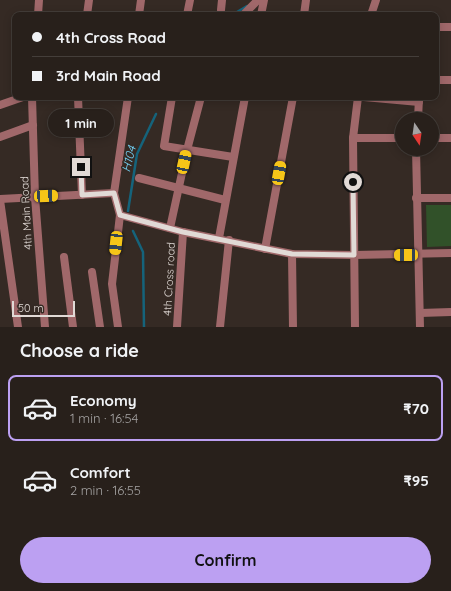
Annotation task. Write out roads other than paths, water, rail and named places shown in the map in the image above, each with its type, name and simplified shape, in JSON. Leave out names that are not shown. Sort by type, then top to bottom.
[{"type":"street","points":[[38,12],[39,0]]},
{"type":"street","points":[[87,12],[89,0]]},
{"type":"street","points":[[139,12],[141,0]]},
{"type":"street","points":[[188,12],[190,0]]},
{"type":"street","points":[[221,10],[222,0]]},
{"type":"street","points":[[262,12],[264,0]]},
{"type":"street","points":[[304,12],[306,0]]},
{"type":"street","points":[[372,12],[376,0]]},
{"type":"street","points":[[246,12],[255,3]]},
{"type":"street","points":[[439,27],[451,27]]},
{"type":"street","points":[[439,80],[451,80]]},
{"type":"street","points":[[0,105],[14,100]]},
{"type":"street","name":"4th Main Road","points":[[32,100],[35,197],[45,327]]},
{"type":"street","points":[[78,100],[82,195]]},
{"type":"street","points":[[118,327],[112,284],[120,215],[114,193],[128,100]]},
{"type":"street","points":[[172,100],[164,146],[233,157]]},
{"type":"street","points":[[170,228],[187,150],[200,100]]},
{"type":"street","points":[[219,238],[244,100]]},
{"type":"street","points":[[265,249],[292,100]]},
{"type":"street","points":[[355,327],[352,138],[358,100]]},
{"type":"street","points":[[418,112],[419,100]]},
{"type":"street","points":[[0,137],[33,125]]},
{"type":"street","points":[[352,138],[395,138]]},
{"type":"street","points":[[439,138],[451,138]]},
{"type":"street","points":[[416,156],[420,327]]},
{"type":"street","points":[[139,178],[225,200]]},
{"type":"street","points":[[18,327],[0,200],[114,193]]},
{"type":"street","points":[[416,198],[451,198]]},
{"type":"street","points":[[120,215],[183,232],[229,240],[292,254],[419,255],[451,253]]},
{"type":"street","name":"4th Cross road","points":[[177,327],[183,232]]},
{"type":"street","points":[[220,327],[229,240]]},
{"type":"street","points":[[292,254],[293,327]]},
{"type":"street","points":[[64,257],[72,327]]},
{"type":"street","points":[[92,272],[100,327]]},
{"type":"street","points":[[420,313],[451,312]]},
{"type":"waterway","name":"H104","points":[[237,12],[247,6]]},
{"type":"waterway","name":"H104","points":[[128,211],[137,154],[156,114]]},
{"type":"waterway","name":"H104","points":[[133,231],[143,252],[144,327]]}]
